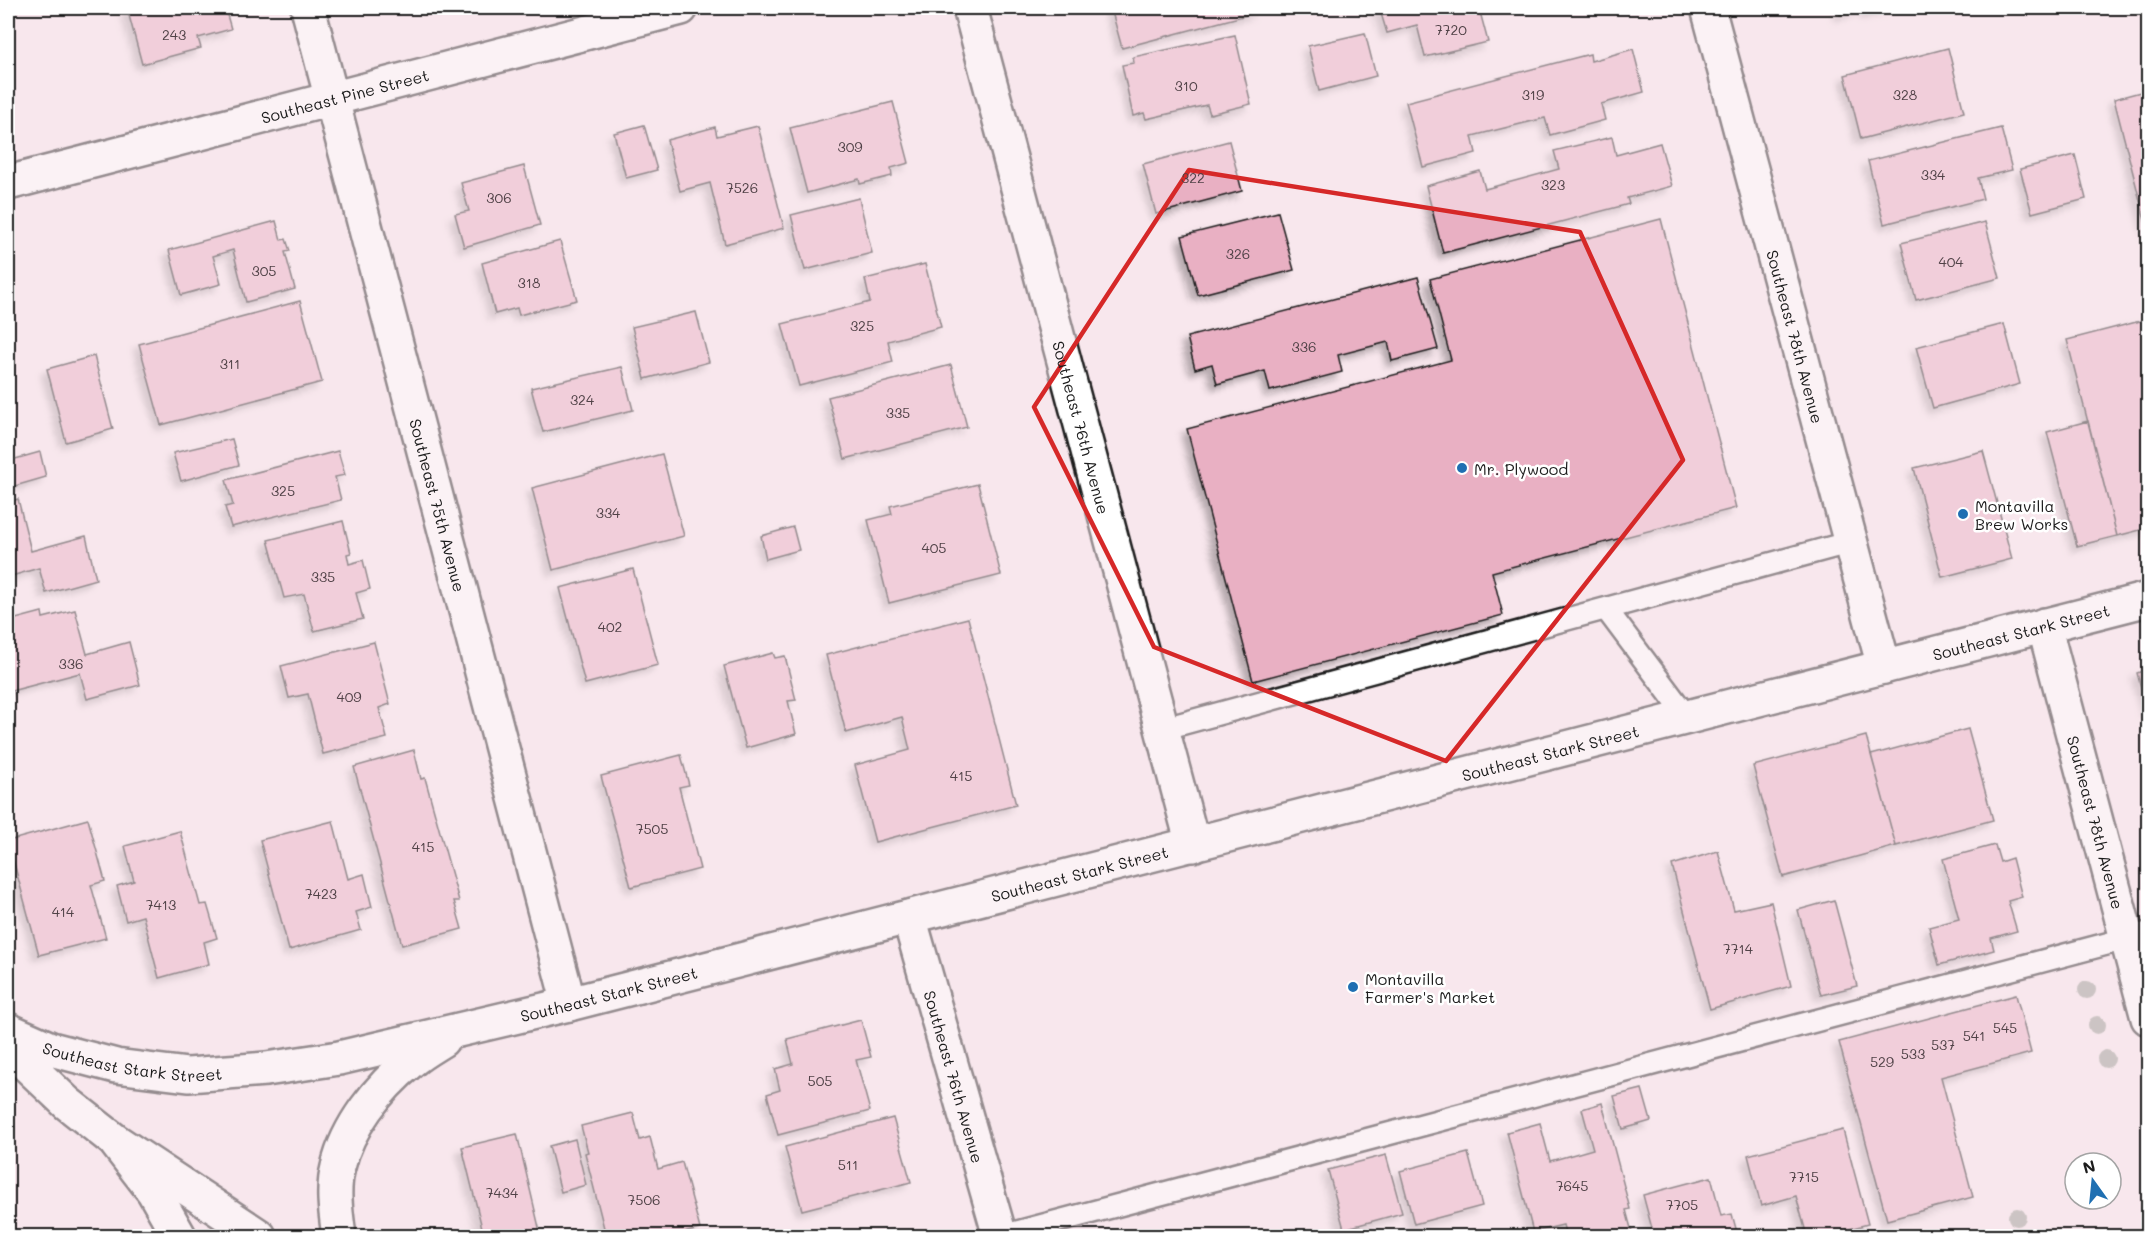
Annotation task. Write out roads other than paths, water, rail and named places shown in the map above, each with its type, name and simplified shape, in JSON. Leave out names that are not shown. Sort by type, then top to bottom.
[{"type":"street","name":"Southeast 75th Avenue","points":[[308,8],[569,1004]]},
{"type":"street","name":"Southeast Pine Street","points":[[8,183],[332,99],[634,13],[681,8]]},
{"type":"street","name":"Southeast 76th Avenue","points":[[970,8],[1193,845]]},
{"type":"street","name":"Southeast 78th Avenue","points":[[1708,8],[1884,666]]},
{"type":"street","name":"Southeast Stark Street","points":[[8,1030],[51,1049],[116,1066],[188,1075],[266,1069],[339,1058],[569,1004],[2148,599]]},
{"type":"street","name":"Southeast 78th Avenue","points":[[2044,625],[2138,935],[2148,1017]]},
{"type":"street","name":"Southeast 76th Avenue","points":[[909,917],[1001,1236]]},
{"type":"street","points":[[339,1236],[335,1204],[338,1168],[350,1132],[373,1099],[410,1061],[453,1033]]},
{"type":"street","points":[[8,1047],[67,1103],[114,1140],[260,1236]]},
{"type":"street","points":[[114,1140],[154,1192],[179,1236]]},
{"type":"lane","points":[[1162,729],[1851,542]]},
{"type":"lane","points":[[1606,609],[1687,717]]},
{"type":"lane","points":[[1001,1236],[2138,935]]},
{"type":"place","name":"Mr. Plywood","points":[[1462,468]]},
{"type":"place","name":"Montavilla Brew Works","points":[[1963,514]]},
{"type":"place","name":"Montavilla Farmer's Market","points":[[1353,987]]}]
